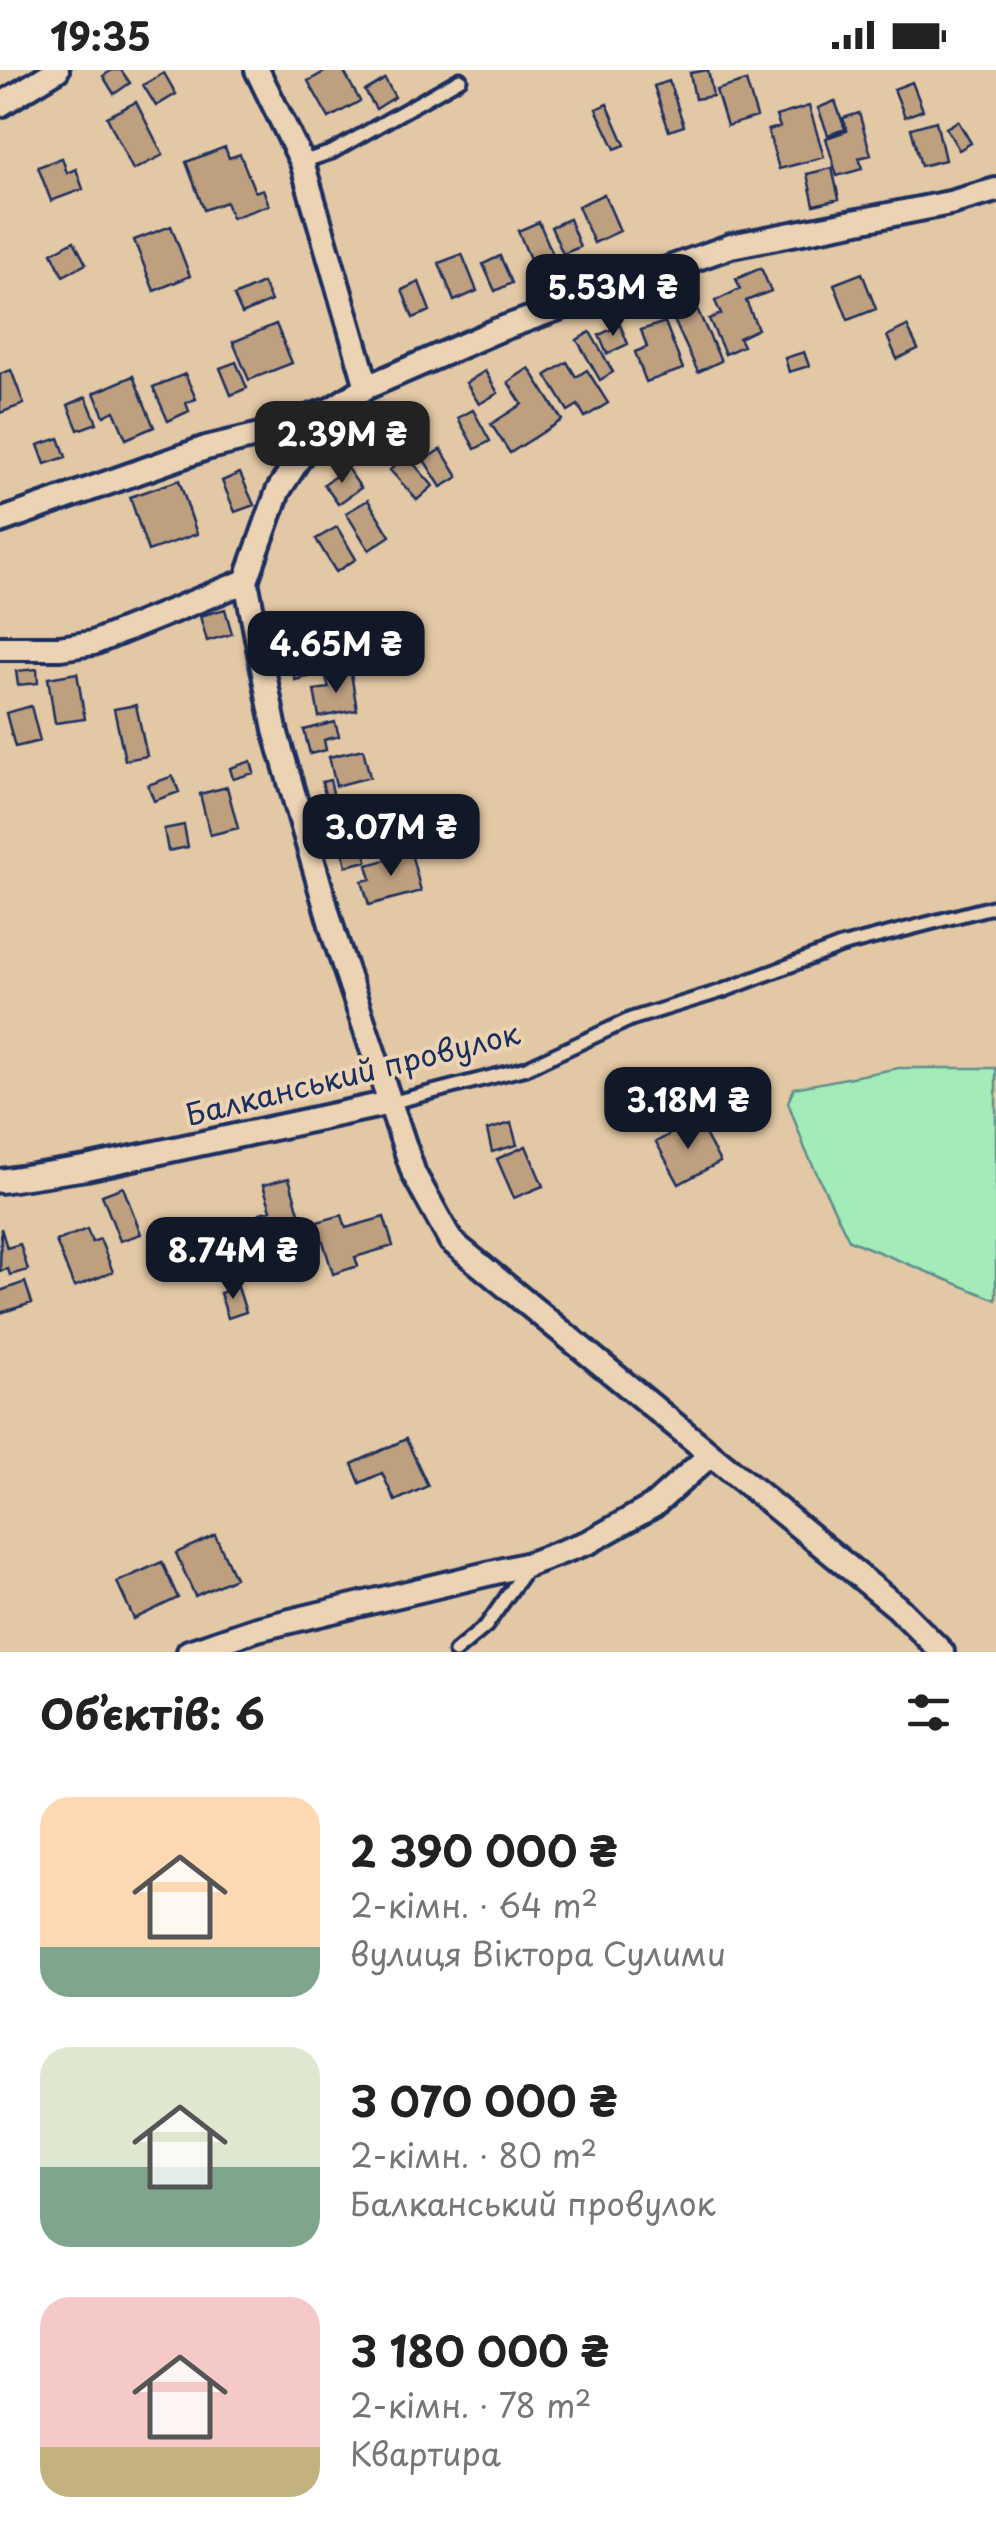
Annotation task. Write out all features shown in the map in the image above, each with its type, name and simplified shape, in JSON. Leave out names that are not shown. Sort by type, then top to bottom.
[{"type":"street","points":[[0,105],[56,70]]},
{"type":"street","points":[[257,70],[302,162],[367,387]]},
{"type":"street","points":[[0,520],[206,448],[330,410],[367,387],[498,330],[731,246],[950,203],[996,190]]},
{"type":"street","points":[[330,410],[278,491],[246,581],[274,730],[334,936],[414,1174],[451,1241],[897,1607],[942,1652]]},
{"type":"street","points":[[0,648],[60,648],[93,643],[246,581]]},
{"type":"street","name":"Балканський провулок","points":[[0,1181],[86,1168],[390,1103]]},
{"type":"street","points":[[189,1652],[257,1629],[528,1564],[589,1542],[653,1506],[710,1455]]},
{"type":"lane","points":[[302,162],[332,152],[460,79]]},
{"type":"lane","name":"Балканський провулок","points":[[390,1103],[526,1068],[631,1019],[722,991],[841,946],[996,906]]},
{"type":"lane","points":[[455,1652],[486,1626],[528,1564]]},
{"type":"green space","points":[[899,1068],[996,1068],[996,1300],[849,1240],[805,1149],[788,1102],[794,1088]]},
{"type":"building","points":[[121,70],[130,83],[114,94],[103,76]]},
{"type":"building","points":[[328,70],[343,70],[360,101],[329,118],[308,81]]},
{"type":"building","points":[[708,70],[713,96],[695,99],[690,73]]},
{"type":"building","points":[[164,73],[176,94],[156,106],[143,85]]},
{"type":"building","points":[[385,79],[395,97],[376,109],[365,91]]},
{"type":"building","points":[[669,81],[684,126],[669,131],[654,86]]},
{"type":"building","points":[[746,81],[757,117],[727,126],[716,90]]},
{"type":"building","points":[[912,82],[923,110],[905,117],[894,89]]},
{"type":"building","points":[[835,101],[845,129],[828,135],[818,108]]},
{"type":"building","points":[[136,102],[163,155],[133,170],[107,117]]},
{"type":"building","points":[[607,104],[625,145],[615,149],[596,109]]},
{"type":"building","points":[[809,106],[824,157],[779,169],[768,130],[780,127],[776,116]]},
{"type":"building","points":[[859,113],[871,155],[859,158],[862,169],[837,176],[826,138],[847,131],[843,118]]},
{"type":"building","points":[[936,121],[945,160],[921,166],[911,128]]},
{"type":"building","points":[[958,121],[971,143],[959,150],[946,128]]},
{"type":"building","points":[[225,147],[229,158],[240,154],[255,192],[263,189],[269,205],[232,218],[226,202],[204,210],[186,162]]},
{"type":"building","points":[[62,158],[67,173],[76,169],[83,189],[51,201],[38,167]]},
{"type":"building","points":[[832,168],[839,199],[814,205],[807,174]]},
{"type":"building","points":[[604,194],[620,231],[594,243],[578,206]]},
{"type":"building","points":[[569,219],[580,247],[563,254],[551,227]]},
{"type":"building","points":[[539,222],[554,257],[533,266],[518,231]]},
{"type":"building","points":[[171,226],[190,276],[154,291],[134,240]]},
{"type":"building","points":[[74,241],[86,264],[63,276],[52,253]]},
{"type":"building","points":[[462,254],[477,291],[454,301],[439,263]]},
{"type":"building","points":[[500,256],[512,283],[495,291],[483,264]]},
{"type":"building","points":[[761,268],[771,291],[746,301],[758,329],[739,338],[743,346],[725,354],[709,319],[721,314],[715,301],[740,289],[736,279]]},
{"type":"building","points":[[862,273],[876,309],[848,320],[834,284]]},
{"type":"building","points":[[419,282],[430,311],[413,318],[402,290]]},
{"type":"building","points":[[263,283],[271,301],[242,314],[234,296]]},
{"type":"building","points":[[692,298],[721,361],[698,372],[669,309]]},
{"type":"building","points":[[665,322],[683,369],[646,382],[635,352],[647,347],[641,330]]},
{"type":"building","points":[[276,324],[292,363],[249,380],[233,342]]},
{"type":"building","points":[[620,325],[628,344],[607,354],[599,335]]},
{"type":"building","points":[[907,326],[918,349],[897,359],[887,336]]},
{"type":"building","points":[[590,332],[613,372],[600,380],[577,340]]},
{"type":"building","points":[[804,352],[809,366],[789,372],[785,358]]},
{"type":"building","points":[[236,362],[247,388],[231,395],[220,368]]},
{"type":"building","points":[[567,362],[576,377],[587,370],[608,403],[585,417],[578,405],[568,411],[546,375]]},
{"type":"building","points":[[529,368],[562,420],[510,453],[491,424],[522,404],[508,382]]},
{"type":"building","points":[[11,370],[24,404],[0,413],[0,374]]},
{"type":"building","points":[[485,371],[498,393],[479,404],[466,383]]},
{"type":"building","points":[[185,374],[196,399],[186,403],[189,411],[168,421],[153,387]]},
{"type":"building","points":[[133,376],[154,427],[126,439],[114,411],[104,416],[94,393]]},
{"type":"building","points":[[86,397],[97,423],[78,430],[68,405]]},
{"type":"building","points":[[473,410],[490,441],[475,449],[458,418]]},
{"type":"building","points":[[59,438],[66,457],[45,464],[38,445]]},
{"type":"building","points":[[441,449],[458,477],[441,487],[424,460]]},
{"type":"building","points":[[406,455],[433,486],[417,500],[390,470]]},
{"type":"building","points":[[347,468],[361,488],[338,504],[324,484]]},
{"type":"building","points":[[240,473],[254,505],[235,512],[222,481]]},
{"type":"building","points":[[179,480],[197,534],[148,551],[130,497]]},
{"type":"building","points":[[368,500],[390,536],[369,550],[346,513]]},
{"type":"building","points":[[337,527],[356,559],[336,572],[316,539]]},
{"type":"building","points":[[225,609],[232,634],[207,641],[200,616]]},
{"type":"building","points":[[314,652],[319,674],[295,680],[290,658]]},
{"type":"building","points":[[37,669],[38,683],[18,685],[16,671]]},
{"type":"building","points":[[77,673],[85,719],[55,723],[48,678]]},
{"type":"building","points":[[351,673],[357,710],[319,717],[314,690],[329,688],[326,677]]},
{"type":"building","points":[[136,705],[147,756],[125,760],[114,709]]},
{"type":"building","points":[[31,706],[40,741],[15,747],[6,713]]},
{"type":"building","points":[[335,722],[339,736],[324,740],[326,750],[310,754],[304,730]]},
{"type":"building","points":[[363,749],[370,777],[336,786],[329,757]]},
{"type":"building","points":[[251,761],[254,773],[233,779],[230,768]]},
{"type":"building","points":[[173,776],[179,792],[154,801],[148,785]]},
{"type":"building","points":[[330,780],[341,827],[333,829],[322,782]]},
{"type":"building","points":[[227,787],[238,828],[210,835],[200,794]]},
{"type":"building","points":[[184,825],[188,847],[168,851],[164,829]]},
{"type":"building","points":[[361,835],[367,861],[346,866],[340,840]]},
{"type":"building","points":[[411,853],[421,891],[369,905],[362,881],[371,879],[367,865]]},
{"type":"building","points":[[697,1119],[720,1162],[679,1184],[656,1142]]},
{"type":"building","points":[[511,1123],[517,1145],[492,1152],[487,1130]]},
{"type":"building","points":[[526,1146],[543,1186],[514,1198],[497,1159]]},
{"type":"building","points":[[289,1178],[302,1223],[266,1234],[260,1213],[271,1210],[263,1185]]},
{"type":"building","points":[[123,1187],[141,1234],[120,1241],[102,1195]]},
{"type":"building","points":[[342,1215],[346,1228],[384,1217],[393,1246],[355,1257],[358,1266],[333,1274],[317,1222]]},
{"type":"building","points":[[1,1228],[7,1248],[20,1244],[28,1270],[10,1275],[8,1269],[0,1271]]},
{"type":"building","points":[[87,1229],[92,1242],[100,1239],[113,1272],[74,1287],[56,1241]]},
{"type":"building","points":[[230,1232],[242,1270],[212,1279],[201,1241]]},
{"type":"building","points":[[25,1282],[32,1303],[0,1313],[0,1291]]},
{"type":"building","points":[[238,1287],[246,1312],[228,1318],[220,1293]]},
{"type":"building","points":[[406,1439],[428,1486],[395,1501],[382,1473],[360,1483],[352,1464]]},
{"type":"building","points":[[215,1535],[235,1578],[195,1596],[176,1553]]},
{"type":"building","points":[[162,1562],[178,1598],[134,1619],[117,1582]]}]
